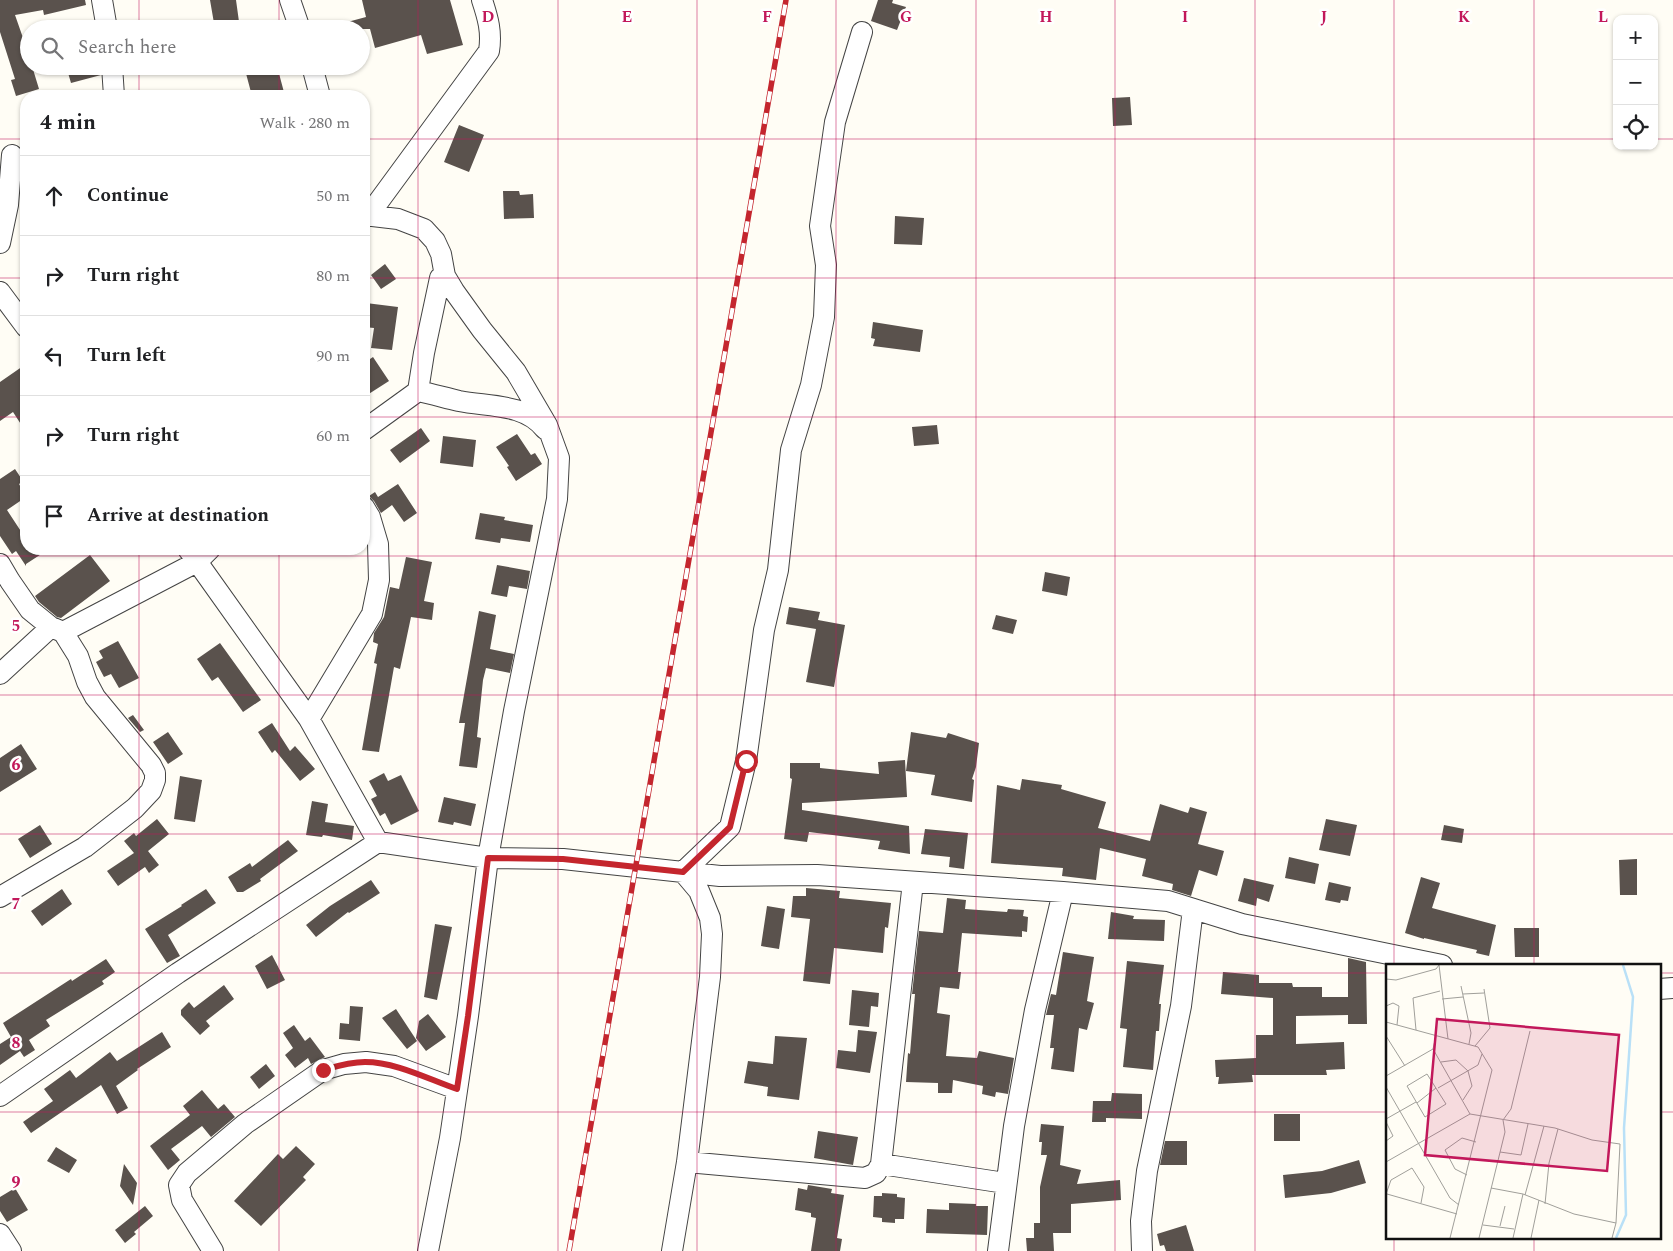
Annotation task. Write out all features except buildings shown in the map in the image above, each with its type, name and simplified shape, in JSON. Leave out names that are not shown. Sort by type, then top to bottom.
[{"type":"street","points":[[102,0],[105,20]]},
{"type":"street","points":[[290,0],[297,20]]},
{"type":"street","points":[[370,210],[489,51],[491,38],[490,23],[482,0]]},
{"type":"street","points":[[683,872],[730,827],[746,761],[764,630],[778,570],[791,450],[811,386],[824,317],[826,266],[820,226],[834,122],[862,32]]},
{"type":"street","points":[[113,75],[114,90]]},
{"type":"street","points":[[314,75],[318,90]]},
{"type":"street","points":[[0,243],[8,204],[13,154]]},
{"type":"street","points":[[370,216],[398,219],[424,229],[435,241],[441,254],[445,276],[482,330],[516,372],[547,424],[559,458],[557,499],[514,711],[488,858],[450,1138],[428,1251]]},
{"type":"street","points":[[370,426],[418,391],[435,298],[440,278],[445,276]]},
{"type":"street","points":[[0,292],[20,319]]},
{"type":"street","points":[[418,391],[460,401],[505,407],[530,415],[538,421],[552,440]]},
{"type":"street","points":[[309,719],[372,614],[379,580],[378,544],[370,517]]},
{"type":"street","points":[[0,674],[57,629],[194,555]]},
{"type":"street","points":[[199,555],[309,719],[378,842]]},
{"type":"street","points":[[0,564],[30,610],[57,629],[78,656],[87,682],[95,696],[151,765],[155,773],[155,780],[151,791],[135,808],[85,847],[0,897]]},
{"type":"street","points":[[0,1096],[178,973],[378,842],[488,858],[563,859],[720,876],[817,875],[1168,901],[1242,924],[1437,964]]},
{"type":"street","points":[[672,1251],[687,1162],[710,977],[712,934],[710,918],[699,891],[683,872]]},
{"type":"street","points":[[687,1162],[864,1178],[876,1173],[881,1164],[914,882]]},
{"type":"street","points":[[998,1251],[1014,1126],[1035,1010],[1063,892]]},
{"type":"street","points":[[1142,1251],[1141,1221],[1147,1171],[1181,1006],[1193,909]]},
{"type":"street","points":[[1660,989],[1673,988]]},
{"type":"street","points":[[213,1251],[182,1200],[179,1184],[187,1174],[245,1124],[323,1070],[344,1064],[366,1062],[394,1066],[457,1089]]},
{"type":"street","points":[[881,1164],[1006,1183]]},
{"type":"street","points":[[0,1234],[12,1251]]},
{"type":"railway","points":[[569,1251],[786,0]]},
{"type":"route","points":[[323,1070],[344,1064],[366,1062],[394,1066],[457,1089],[488,858],[563,859],[683,872],[730,827],[746,761]]}]
